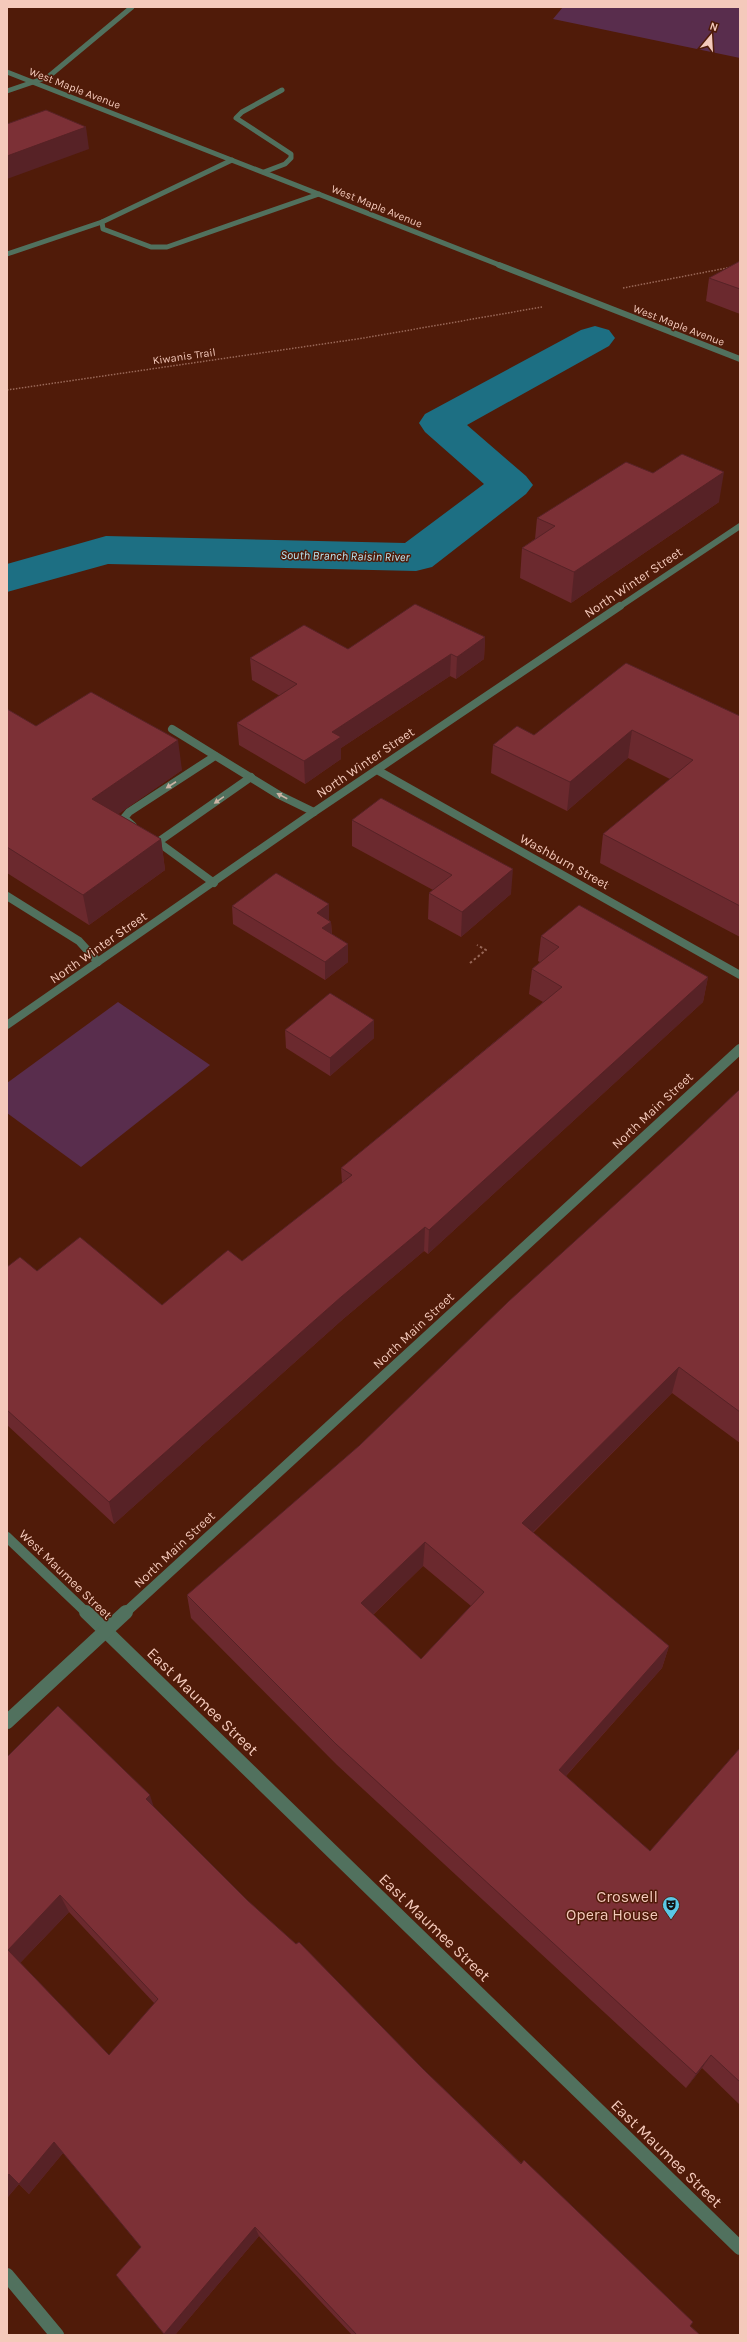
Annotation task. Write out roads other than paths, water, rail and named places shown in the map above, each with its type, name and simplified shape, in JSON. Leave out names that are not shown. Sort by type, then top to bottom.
[{"type":"street","points":[[7,91],[48,77],[132,7]]},
{"type":"street","name":"West Maple Avenue","points":[[7,72],[740,359]]},
{"type":"street","points":[[264,172],[288,162],[291,158],[291,154],[269,138],[244,125],[236,118],[242,112],[282,90]]},
{"type":"street","points":[[7,254],[102,222],[232,160]]},
{"type":"street","points":[[102,222],[104,229],[151,247],[167,247],[319,194]]},
{"type":"street","name":"North Winter Street","points":[[7,1025],[214,883],[314,812],[740,526]]},
{"type":"street","points":[[172,730],[314,812]]},
{"type":"street","points":[[138,830],[124,821],[124,818],[129,812],[215,756]]},
{"type":"street","name":"Washburn Street","points":[[377,770],[740,975]]},
{"type":"street","points":[[214,883],[154,840],[251,777]]},
{"type":"street","points":[[7,896],[79,941],[98,962]]},
{"type":"street","name":"North Main Street","points":[[7,1722],[740,1048]]},
{"type":"street","name":"West Maumee Street","points":[[7,1537],[105,1631]]},
{"type":"street","name":"East Maumee Street","points":[[105,1631],[740,2248]]},
{"type":"street","points":[[7,2275],[57,2335]]},
{"type":"waterway","name":"South Branch Raisin River","points":[[7,578],[106,550],[416,557],[511,485],[440,423],[595,338]]},
{"type":"place","name":"Croswell Opera House","points":[[671,1920]]}]
